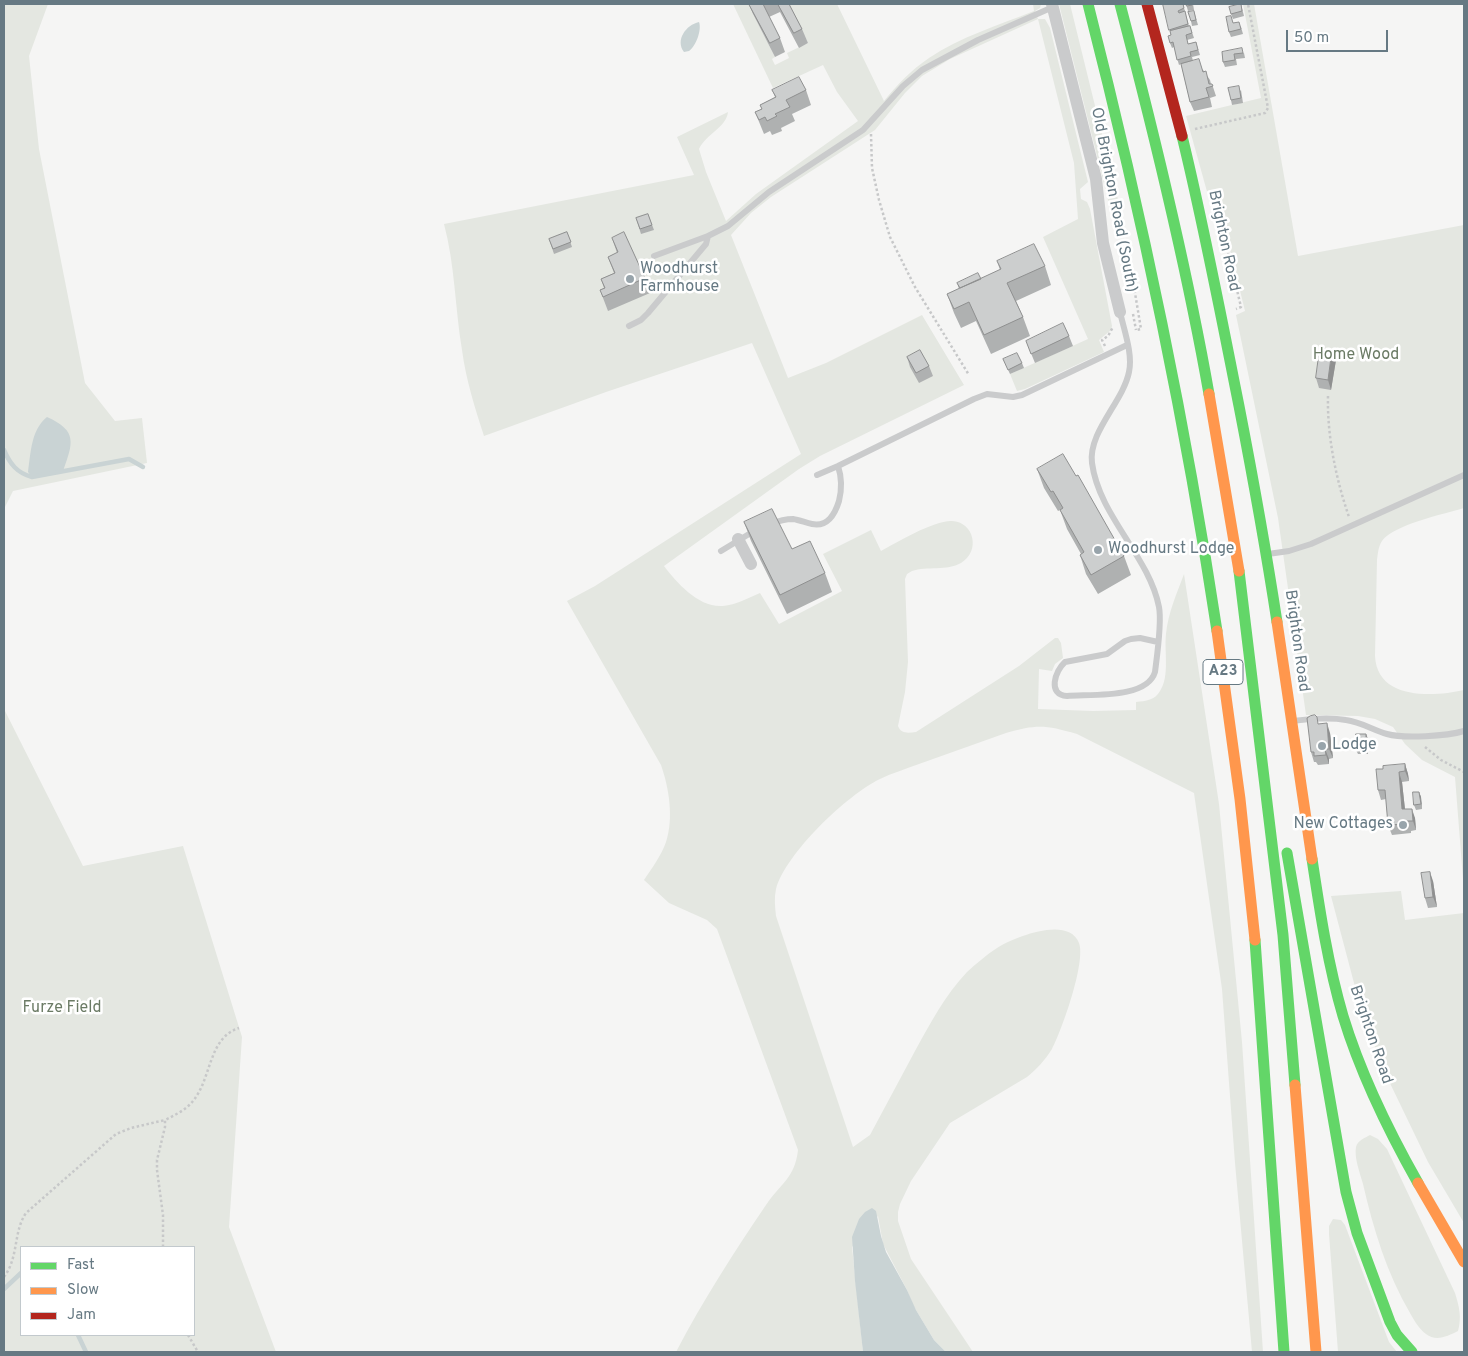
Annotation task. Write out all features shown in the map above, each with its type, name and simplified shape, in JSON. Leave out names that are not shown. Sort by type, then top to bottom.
[{"type":"main road","name":"A23","points":[[1088,4],[1116,109],[1153,275],[1175,381],[1205,547],[1231,728],[1253,914],[1284,1352]]},
{"type":"main road","name":"A23","points":[[1120,4],[1146,102],[1186,278],[1204,365],[1235,541],[1284,935],[1316,1352]]},
{"type":"main road","name":"Brighton Road","points":[[1147,4],[1182,132],[1223,319],[1267,554],[1321,920],[1335,982],[1348,1030],[1368,1084],[1392,1136],[1464,1262]]},
{"type":"main road","points":[[1253,680],[1280,817]]},
{"type":"main road","points":[[1286,846],[1346,1192],[1357,1233],[1390,1322],[1397,1335],[1412,1352]]},
{"type":"street","name":"Old Brighton Road (South)","points":[[1053,5],[1096,179],[1102,243],[1119,308]]},
{"type":"street","points":[[738,539],[751,564]]},
{"type":"lane","points":[[654,256],[708,236],[728,226],[769,192],[852,138],[871,123],[903,86],[922,70],[978,40],[1053,5]]},
{"type":"lane","points":[[629,326],[641,320],[648,313],[706,244],[708,236]]},
{"type":"lane","name":"Old Brighton Road (South)","points":[[1119,308],[1130,360],[1129,371],[1127,381],[1099,432],[1092,457],[1095,477],[1102,495],[1154,591],[1160,612],[1158,642],[1155,672],[1150,682],[1143,687],[1126,692],[1067,696],[1056,692],[1057,674],[1065,662],[1107,654],[1131,639],[1140,638],[1158,642]]},
{"type":"lane","points":[[817,475],[974,399],[987,394],[1013,397],[1022,395],[1127,345]]},
{"type":"lane","points":[[721,551],[738,539],[778,521],[795,520],[817,525],[829,521],[836,511],[840,495],[842,480],[838,466]]},
{"type":"lane","points":[[1267,554],[1289,551],[1311,544],[1464,475]]},
{"type":"lane","points":[[1291,722],[1338,719],[1358,723],[1394,736],[1416,736],[1464,731]]},
{"type":"path","points":[[1182,132],[1267,111],[1268,106],[1248,4]]},
{"type":"path","points":[[871,123],[872,168],[890,236],[915,287],[968,375]]},
{"type":"path","points":[[1208,211],[1214,210],[1219,214],[1241,307]]},
{"type":"path","points":[[1109,354],[1102,340],[1112,330],[1111,310],[1119,308]]},
{"type":"path","points":[[1328,396],[1330,435],[1342,493],[1352,525]]},
{"type":"path","points":[[1416,736],[1435,756],[1464,772]]},
{"type":"path","points":[[4,1277],[13,1261],[20,1226],[26,1213],[116,1134],[131,1128],[165,1120],[193,1102],[204,1082],[220,1041],[230,1031],[239,1028]]},
{"type":"path","points":[[163,1246],[163,1215],[156,1170],[165,1120]]},
{"type":"path","points":[[189,1336],[198,1352]]},
{"type":"green space","points":[[4,4],[48,4],[29,56],[39,149],[85,383],[115,421],[142,418],[147,463],[13,491],[4,509]]},
{"type":"green space","points":[[733,4],[773,4],[753,14],[775,57],[772,59],[775,65],[789,58],[787,53],[808,43],[787,4],[837,4],[884,101],[910,73],[941,51],[980,32],[1034,11],[1033,4],[1041,4],[1040,8],[1035,11],[1038,19],[950,59],[922,76],[905,93],[875,130],[771,197],[751,213],[731,235],[788,378],[826,363],[922,315],[964,385],[820,456],[664,566],[689,593],[697,599],[714,606],[733,604],[760,593],[779,624],[842,591],[823,554],[871,530],[881,551],[916,532],[936,524],[952,521],[966,526],[970,532],[973,545],[967,558],[961,563],[950,567],[912,571],[907,574],[905,579],[908,662],[905,692],[898,726],[903,732],[908,733],[916,732],[1019,666],[1055,638],[1058,638],[1061,643],[1063,658],[1055,664],[1052,671],[1039,669],[1038,709],[1136,710],[1136,702],[1153,698],[1158,694],[1163,685],[1166,671],[1167,626],[1184,574],[1219,804],[1242,1042],[1263,1352],[1252,1352],[1222,989],[1194,793],[1077,734],[1057,729],[1034,727],[1006,733],[894,773],[866,787],[819,826],[792,859],[782,875],[775,892],[776,916],[853,1147],[870,1135],[932,1020],[952,990],[967,972],[997,948],[1015,939],[1040,931],[1064,931],[1073,935],[1079,943],[1079,965],[1072,996],[1056,1040],[1044,1061],[1027,1077],[950,1123],[911,1181],[900,1204],[898,1221],[911,1259],[973,1352],[946,1352],[934,1340],[913,1305],[883,1244],[878,1216],[852,1247],[863,1352],[676,1352],[730,1259],[766,1205],[790,1174],[794,1167],[798,1150],[717,929],[707,920],[669,903],[644,880],[662,852],[670,823],[670,803],[664,774],[661,765],[567,601],[595,586],[801,454],[752,343],[606,392],[484,436],[471,394],[464,361],[453,271],[444,224],[694,175],[677,137],[728,112],[724,122],[702,143],[699,149],[706,172],[726,221],[756,194],[858,121],[837,92],[823,65],[773,88]]},
{"type":"green space","points":[[1059,4],[1070,4],[1126,232],[1122,235],[1113,220]]},
{"type":"green space","name":"Home Wood","points":[[1243,4],[1254,4],[1298,256],[1464,225],[1464,508],[1408,525],[1388,535],[1382,541],[1377,560],[1375,656],[1378,670],[1385,681],[1396,688],[1423,694],[1464,690],[1464,892],[1455,777],[1422,760],[1405,744],[1393,727],[1375,719],[1358,716],[1306,715],[1278,518],[1236,315],[1245,311],[1219,205],[1211,206],[1186,116],[1261,98]]},
{"type":"green space","points":[[1038,19],[1045,19],[1050,28],[1088,182],[1080,189],[1081,199],[1087,202],[1090,209],[1112,326],[1111,330],[1099,340],[1104,352],[1017,391],[1010,374],[1088,339],[1043,237],[1078,219],[1074,163]]},
{"type":"green space","name":"Furze Field","points":[[4,709],[83,866],[183,846],[242,1037],[229,1227],[276,1352],[4,1352]]},
{"type":"green space","points":[[1401,891],[1405,920],[1464,913],[1464,1223],[1428,1162],[1387,1077],[1363,1017],[1331,896]]},
{"type":"green space","points":[[1370,1135],[1378,1139],[1387,1149],[1455,1293],[1460,1321],[1458,1331],[1450,1335],[1434,1338],[1421,1330],[1394,1283],[1371,1217],[1356,1156],[1358,1143]]},
{"type":"green space","points":[[1333,1219],[1341,1220],[1345,1225],[1389,1342],[1397,1352],[1338,1352],[1329,1234],[1329,1226]]},
{"type":"shaded area","points":[[699,22],[700,29],[696,42],[692,49],[684,52],[681,43],[683,34],[690,26]]},
{"type":"shaded area","points":[[47,417],[64,427],[68,433],[71,445],[69,453],[63,471],[41,477],[32,477],[28,472],[31,449],[38,428]]},
{"type":"shaded area","points":[[872,1208],[876,1211],[886,1252],[934,1340],[946,1352],[863,1352],[852,1237],[859,1219]]},
{"type":"building","points":[[749,4],[763,4],[780,38],[770,43]]},
{"type":"building","points":[[778,4],[789,4],[802,29],[794,33]]},
{"type":"building","points":[[1163,4],[1183,4],[1184,8],[1178,11],[1179,13],[1185,11],[1188,24],[1169,30]]},
{"type":"building","points":[[1241,4],[1242,11],[1231,14],[1229,7]]},
{"type":"building","points":[[1194,11],[1196,20],[1191,21],[1188,12]]},
{"type":"building","points":[[1231,16],[1233,23],[1239,22],[1241,29],[1229,32],[1226,17]]},
{"type":"building","points":[[1190,26],[1192,33],[1186,35],[1188,44],[1196,42],[1198,50],[1190,52],[1191,56],[1177,60],[1173,42],[1170,43],[1168,36],[1171,35],[1170,31]]},
{"type":"building","points":[[1242,48],[1243,53],[1234,54],[1235,60],[1223,62],[1222,52]]},
{"type":"building","points":[[1199,59],[1203,72],[1206,71],[1209,84],[1213,86],[1206,88],[1209,97],[1190,102],[1181,64]]},
{"type":"building","points":[[799,77],[806,90],[786,100],[790,107],[775,114],[777,116],[767,121],[765,117],[759,120],[755,112],[762,109],[760,105],[776,97],[772,90]]},
{"type":"building","points":[[1239,86],[1241,98],[1231,100],[1228,88]]},
{"type":"building","points":[[648,214],[652,225],[640,229],[636,218]]},
{"type":"building","points":[[567,232],[571,242],[553,249],[549,239]]},
{"type":"building","points":[[624,232],[645,278],[603,297],[600,290],[605,288],[601,279],[615,273],[608,257],[618,252],[612,238]]},
{"type":"building","points":[[1034,244],[1045,266],[1007,283],[1023,317],[984,335],[969,302],[954,309],[947,294],[1001,269],[997,261]]},
{"type":"building","points":[[978,273],[981,279],[960,288],[957,283]]},
{"type":"building","points":[[1063,323],[1069,336],[1031,354],[1026,341]]},
{"type":"building","points":[[1320,348],[1332,350],[1328,380],[1316,378]]},
{"type":"building","points":[[920,350],[929,366],[916,373],[907,357]]},
{"type":"building","points":[[1017,353],[1022,363],[1008,370],[1003,359]]},
{"type":"building","name":"Woodhurst Lodge","points":[[1063,454],[1076,476],[1078,475],[1124,556],[1091,575],[1080,555],[1084,552],[1060,510],[1063,508],[1037,469]]},
{"type":"building","points":[[772,509],[792,549],[810,541],[825,573],[780,595],[744,522]]},
{"type":"building","name":"Lodge","points":[[1315,715],[1318,724],[1327,723],[1329,749],[1325,749],[1326,755],[1314,756],[1314,752],[1311,752],[1307,718]]},
{"type":"building","points":[[1356,734],[1366,734],[1366,750],[1356,750]]},
{"type":"building","points":[[1405,764],[1405,771],[1399,772],[1402,809],[1412,809],[1413,821],[1407,821],[1407,824],[1388,825],[1385,790],[1378,790],[1376,769],[1383,769],[1383,766]]},
{"type":"building","points":[[1413,792],[1419,792],[1421,804],[1414,805]]},
{"type":"building","points":[[1430,872],[1433,897],[1425,898],[1421,873]]},
{"type":"waterway","points":[[4,450],[15,467],[22,473],[32,477],[129,459],[143,467]]},
{"type":"waterway","points":[[4,1289],[20,1274]]},
{"type":"waterway","points":[[78,1336],[86,1352]]},
{"type":"traffic: fast","points":[[1088,4],[1144,237],[1191,473],[1217,631]]},
{"type":"traffic: fast","points":[[1120,4],[1169,198],[1209,394]]},
{"type":"traffic: fast","points":[[1182,136],[1205,237],[1239,406],[1277,622]]},
{"type":"traffic: fast","points":[[1239,571],[1283,935],[1295,1085]]},
{"type":"traffic: fast","points":[[1287,853],[1346,1192],[1357,1233],[1390,1322],[1397,1335],[1412,1352]]},
{"type":"traffic: fast","points":[[1312,859],[1329,958],[1350,1038],[1376,1102],[1418,1183]]},
{"type":"traffic: fast","points":[[1255,940],[1284,1352]]},
{"type":"traffic: slow","points":[[1209,394],[1239,571]]},
{"type":"traffic: slow","points":[[1277,622],[1312,859]]},
{"type":"traffic: slow","points":[[1217,631],[1240,799],[1255,940]]},
{"type":"traffic: slow","points":[[1295,1085],[1316,1352]]},
{"type":"traffic: slow","points":[[1418,1183],[1464,1262]]},
{"type":"traffic: jam","points":[[1147,4],[1182,136]]},
{"type":"place","name":"Woodhurst Farmhouse","points":[[630,279]]},
{"type":"place","name":"Woodhurst Lodge","points":[[1098,550]]},
{"type":"place","name":"Lodge","points":[[1322,746]]},
{"type":"place","name":"New Cottages","points":[[1403,825]]}]
